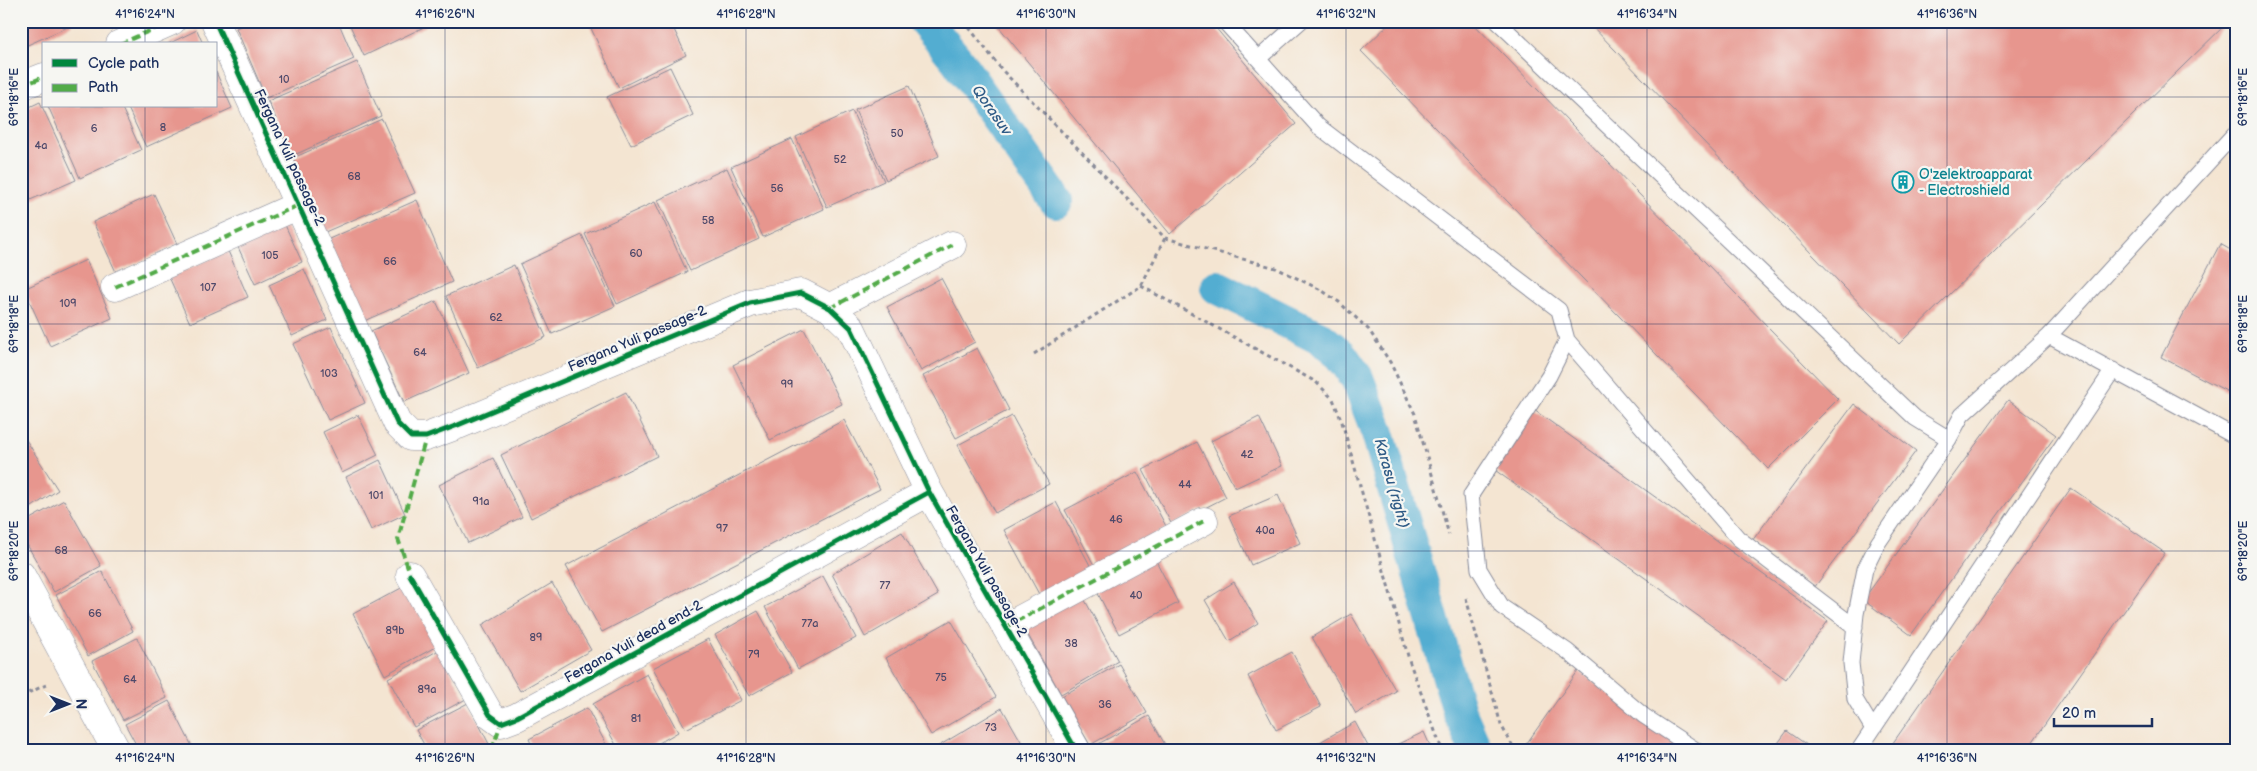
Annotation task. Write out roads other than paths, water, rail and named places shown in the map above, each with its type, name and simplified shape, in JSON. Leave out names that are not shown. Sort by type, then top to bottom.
[{"type":"street","points":[[125,42],[172,21]]},
{"type":"street","name":"Fergana Yuli passage-2","points":[[215,21],[397,423],[411,437],[426,437],[458,425],[750,303],[801,293],[830,308],[851,328],[929,492],[1076,750]]},
{"type":"street","points":[[21,86],[42,77]]},
{"type":"street","points":[[115,287],[299,205]]},
{"type":"street","points":[[830,308],[952,244]]},
{"type":"street","name":"Fergana Yuli dead end-2","points":[[410,575],[490,715],[500,723],[517,717],[929,492]]},
{"type":"street","points":[[1006,627],[1204,521]]},
{"type":"street","points":[[21,576],[116,750]]},
{"type":"lane","points":[[1224,21],[1318,126],[1559,310],[1567,340],[1738,538],[1855,628]]},
{"type":"lane","points":[[1258,59],[1301,21]]},
{"type":"lane","points":[[1497,21],[1915,418],[1949,440]]},
{"type":"lane","points":[[1873,729],[1855,699],[1851,663],[1855,628],[1866,569],[1878,543],[1949,440],[1962,415],[2049,336],[2236,132]]},
{"type":"lane","points":[[2049,336],[2236,437]]},
{"type":"lane","points":[[1567,340],[1549,376],[1471,494],[1480,569],[1502,607],[1566,651],[1644,716],[1696,750]]},
{"type":"lane","points":[[1859,750],[2113,370]]},
{"type":"waterway","name":"Qorasuv","points":[[925,21],[957,60],[1056,201]]},
{"type":"waterway","name":"Karasu (right)","points":[[1217,287],[1320,338],[1341,355],[1357,378],[1377,430],[1459,711],[1476,750]]},
{"type":"place","name":"O'zelektroapparat - Electroshield","points":[[1903,182]]}]
